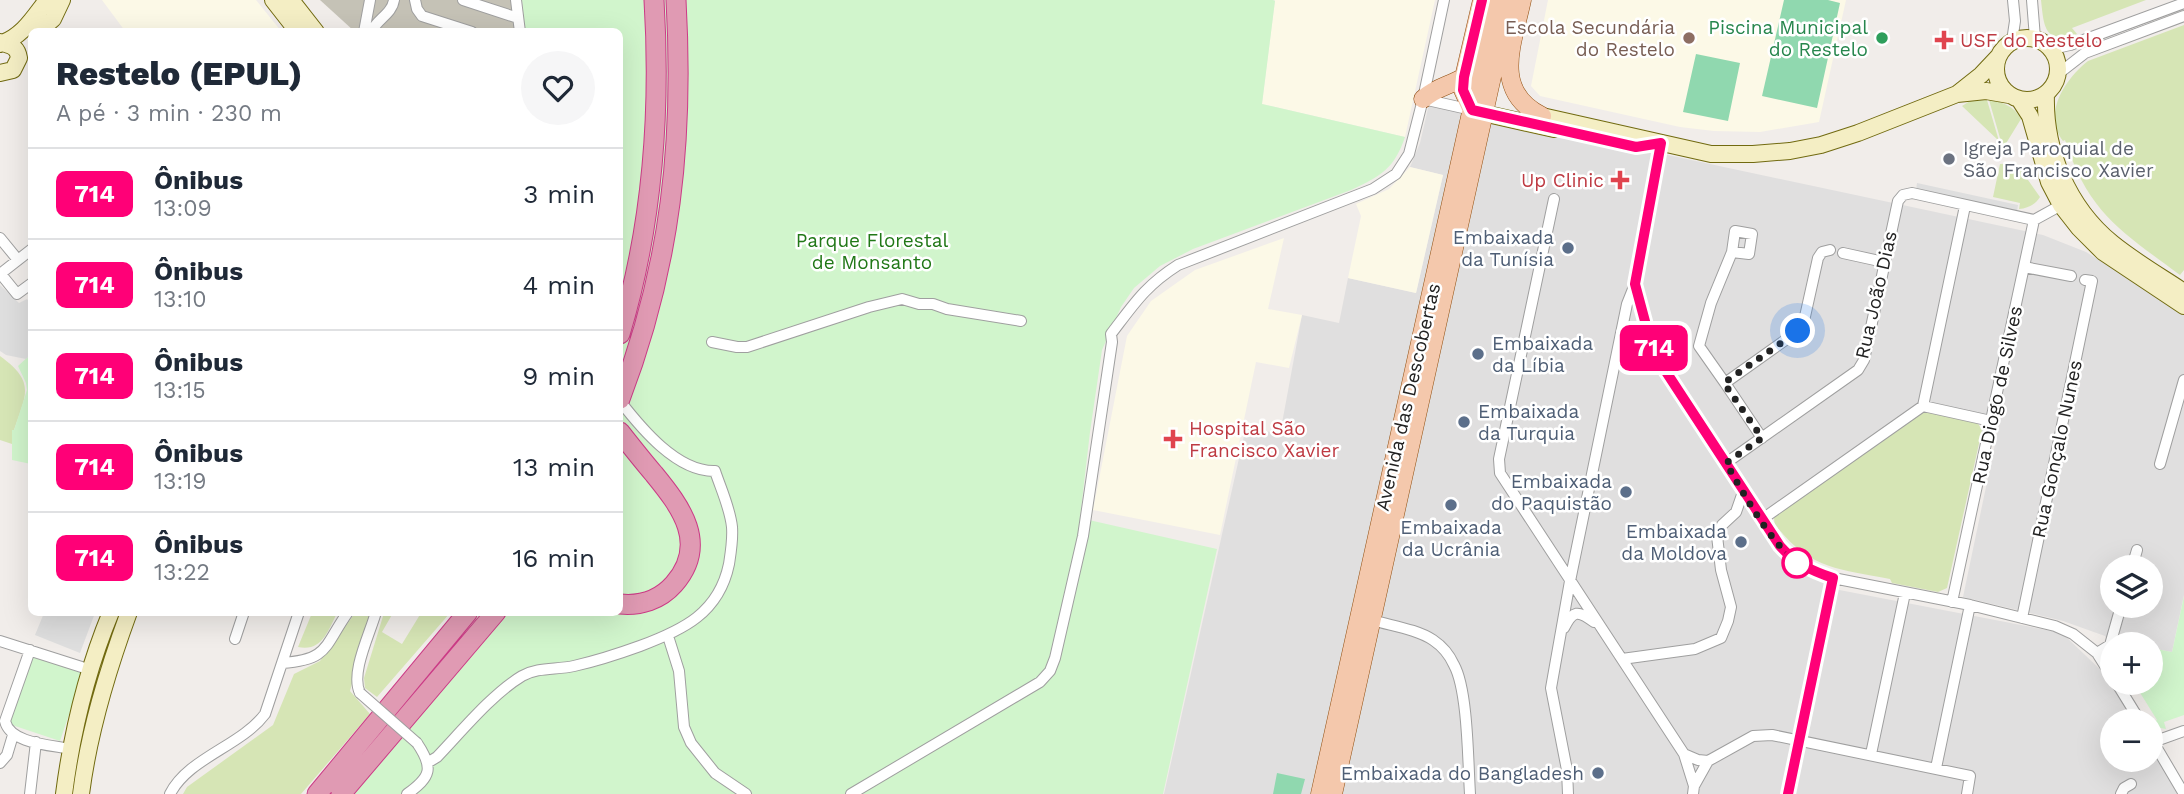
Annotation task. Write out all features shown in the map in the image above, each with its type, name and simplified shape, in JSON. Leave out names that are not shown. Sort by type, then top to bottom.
[{"type":"highway","points":[[623,323],[638,266],[653,174],[658,101],[654,0]]},
{"type":"highway","points":[[623,391],[658,273],[674,180],[679,96],[676,0]]},
{"type":"highway","points":[[623,436],[679,506],[687,522],[691,541],[685,567],[667,590],[644,603],[623,604]]},
{"type":"highway","points":[[317,794],[465,616]]},
{"type":"highway","points":[[341,794],[493,616]]},
{"type":"main road","points":[[1,43],[23,32],[47,0]]},
{"type":"main road","points":[[43,28],[53,19],[62,0]]},
{"type":"main road","points":[[273,0],[296,28]]},
{"type":"main road","points":[[291,0],[313,28]]},
{"type":"main road","points":[[1482,0],[1463,90],[1478,111],[1636,147],[1661,143]]},
{"type":"main road","name":"Avenida das Descobertas","points":[[1333,794],[1478,111],[1496,0]]},
{"type":"main road","name":"Avenida das Descobertas","points":[[1320,794],[1478,111],[1491,80],[1509,0]]},
{"type":"main road","points":[[1522,0],[1509,66],[1511,83],[1517,97],[1525,106],[1542,116],[1711,154],[1790,151],[1821,145],[1858,133],[1957,93],[1981,75],[2012,41],[2035,38],[2052,49],[2056,57],[2058,74],[2052,89],[2037,99],[1986,91],[1957,93]]},
{"type":"main road","points":[[18,53],[28,42]]},
{"type":"main road","points":[[1,43],[12,45],[18,53],[19,61],[16,67],[2,75]]},
{"type":"main road","points":[[1998,57],[1997,78],[2002,88],[2014,97],[2030,116],[2045,170],[2067,202],[2080,228],[2103,252],[2184,306]]},
{"type":"main road","points":[[1491,80],[1509,66]]},
{"type":"main road","points":[[1423,99],[1433,90],[1464,77]]},
{"type":"main road","points":[[2046,94],[2045,113],[2067,202],[2112,243],[2184,292]]},
{"type":"main road","points":[[64,794],[71,749],[91,670],[110,616]]},
{"type":"main road","points":[[81,794],[100,697],[128,616]]},
{"type":"street","points":[[373,28],[391,9],[394,0]]},
{"type":"street","points":[[415,0],[422,16],[460,28]]},
{"type":"street","points":[[463,0],[518,18]]},
{"type":"street","points":[[516,0],[519,28]]},
{"type":"street","points":[[851,794],[1040,682],[1050,671],[1083,536],[1111,334],[1138,297],[1164,274],[1193,257],[1331,205],[1385,182],[1396,174],[1409,154],[1444,0]]},
{"type":"street","points":[[2012,41],[2013,0]]},
{"type":"street","points":[[2032,0],[2035,38]]},
{"type":"street","points":[[370,2],[372,10],[385,15]]},
{"type":"street","points":[[365,28],[370,2]]},
{"type":"street","points":[[2052,49],[2070,45],[2184,3]]},
{"type":"street","points":[[2058,74],[2085,53],[2184,16]]},
{"type":"street","points":[[1423,99],[1478,111]]},
{"type":"street","points":[[1568,794],[1567,770],[1551,688],[1570,581],[1615,362],[1635,284],[1661,143]]},
{"type":"street","name":"Rua João Dias","points":[[1726,463],[1858,370],[1864,360],[1898,201],[1903,195],[1912,193],[2034,220]]},
{"type":"street","points":[[1555,199],[1499,458],[1500,473],[1684,754],[1694,790]]},
{"type":"street","points":[[2034,220],[2067,202]]},
{"type":"street","points":[[1761,520],[1923,406],[1965,205]]},
{"type":"street","name":"Rua Diogo de Silves","points":[[1952,602],[2034,220]]},
{"type":"street","points":[[0,238],[18,260]]},
{"type":"street","points":[[1724,383],[1798,331],[1804,321],[1818,258],[1822,252],[1830,250]]},
{"type":"street","points":[[28,252],[0,273],[18,293],[28,286]]},
{"type":"street","points":[[1732,252],[1711,303],[1699,346],[1762,438]]},
{"type":"street","points":[[1843,253],[1884,262]]},
{"type":"street","points":[[2024,267],[2071,276]]},
{"type":"street","name":"Rua Gonçalo Nunes","points":[[2022,618],[2089,280]]},
{"type":"street","points":[[1635,284],[1659,361],[1761,520],[1790,557],[1812,571],[1833,578],[1970,605],[2055,626],[2073,634],[2100,658]]},
{"type":"street","points":[[712,342],[747,348],[869,307],[902,299],[1021,321]]},
{"type":"street","points":[[1615,362],[1641,355],[1659,361]]},
{"type":"street","points":[[2160,464],[2184,380]]},
{"type":"street","points":[[427,763],[437,757],[501,691],[523,676],[540,669],[571,667],[619,654],[668,636],[689,624],[708,608],[719,594],[726,579],[733,546],[732,525],[715,471],[700,469],[663,449],[623,404]]},
{"type":"street","points":[[1923,406],[1991,421]]},
{"type":"street","points":[[1622,659],[1695,649],[1721,638],[1731,607],[1721,570],[1717,536],[1722,525],[1736,512],[1743,492]]},
{"type":"street","points":[[1736,512],[1754,509]]},
{"type":"street","points":[[2136,555],[2137,550]]},
{"type":"street","points":[[1788,794],[1833,578]]},
{"type":"street","points":[[1871,754],[1905,593]]},
{"type":"street","points":[[1936,768],[1970,605]]},
{"type":"street","points":[[1560,636],[1570,617],[1576,613],[1583,614],[1601,628]]},
{"type":"street","points":[[235,639],[243,616]]},
{"type":"street","points":[[170,794],[182,777],[261,720],[268,707],[298,616]]},
{"type":"street","points":[[282,663],[303,662],[321,653],[345,616]]},
{"type":"street","points":[[375,616],[357,673],[357,687],[360,693],[417,743],[427,763],[424,782],[407,794]]},
{"type":"street","points":[[2097,653],[2110,645],[2118,618]]},
{"type":"street","points":[[1372,620],[1431,639],[1444,650],[1455,666],[1462,699],[1470,794]]},
{"type":"street","points":[[668,636],[679,671],[684,727],[691,743],[715,774],[746,794]]},
{"type":"street","points":[[0,641],[91,670]]},
{"type":"street","points":[[30,650],[5,721],[7,729],[13,735],[71,749]]},
{"type":"street","points":[[2163,737],[2184,731]]},
{"type":"street","points":[[0,763],[7,755],[13,735]]},
{"type":"street","points":[[1684,754],[1708,761],[1753,736],[1772,735],[1970,776],[1967,794]]},
{"type":"street","points":[[30,794],[36,742]]},
{"type":"street","points":[[2163,759],[2184,794]]},
{"type":"street","points":[[1694,790],[1708,761]]},
{"type":"street","points":[[2121,794],[2124,788],[2131,784]]},
{"type":"shaded area","points":[[102,0],[256,0],[279,28],[123,28]]},
{"type":"shaded area","points":[[320,0],[521,0],[518,28],[351,28]]},
{"type":"shaded area","points":[[1275,0],[1435,0],[1405,137],[1262,104]]},
{"type":"shaded area","name":"Escola Secundária do Restelo","points":[[1548,0],[1846,0],[1819,122],[1760,132],[1680,127],[1540,96],[1531,86]]},
{"type":"shaded area","points":[[1429,104],[2043,235],[2086,252],[2184,312],[2184,595],[2172,652],[2163,650],[2163,632],[2100,632],[2100,634],[2063,621],[1963,597],[2000,420],[1926,404],[1762,525],[1829,588],[2062,633],[2100,669],[2100,695],[2119,695],[2128,709],[2100,709],[2100,772],[2163,772],[2163,761],[2177,794],[1164,794],[1246,427],[1280,434],[1302,315],[1339,323],[1348,278],[1416,293],[1443,175],[1410,167],[1420,143]]},
{"type":"shaded area","points":[[1410,167],[1443,175],[1416,293],[1348,278],[1361,216],[1356,204],[1389,189]]},
{"type":"shaded area","points":[[1917,183],[2018,205],[2017,212],[1916,190]]},
{"type":"shaded area","name":"Hospital São Francisco Xavier","points":[[1284,238],[1268,309],[1302,315],[1289,368],[1256,362],[1220,535],[1093,510],[1127,336],[1151,301],[1195,270]]},
{"type":"shaded area","points":[[0,285],[19,303],[28,300],[28,357],[26,359],[6,355],[0,351]]},
{"type":"shaded area","points":[[43,616],[94,616],[80,653],[35,635]]},
{"type":"green space","name":"Parque Florestal de Monsanto","points":[[522,0],[1273,0],[1262,104],[1405,137],[1391,164],[1371,180],[1193,249],[1160,266],[1134,288],[1121,307],[1102,350],[1080,518],[1217,549],[1163,794],[328,794],[477,616],[623,616],[623,28],[525,28]]},
{"type":"green space","points":[[1784,0],[1828,0],[1840,3],[1817,108],[1762,96]]},
{"type":"green space","points":[[2041,0],[2146,0],[2072,28],[2077,34],[2058,37],[2052,35],[2045,25]]},
{"type":"green space","points":[[2184,25],[2184,270],[2180,275],[2124,232],[2096,204],[2074,165],[2065,140],[2063,141],[2057,131],[2055,120],[2064,87],[2088,61]]},
{"type":"green space","points":[[1696,54],[1740,63],[1728,121],[1683,112]]},
{"type":"green space","points":[[1987,100],[1999,141],[1962,106],[1970,101]]},
{"type":"green space","points":[[1989,100],[2008,105],[2021,119],[2005,145],[2002,145]]},
{"type":"green space","points":[[2016,163],[2040,197],[2031,206],[2019,209],[2020,203],[1993,197],[2000,164]]},
{"type":"green space","points":[[0,356],[19,373],[25,389],[22,407],[12,430],[12,444],[0,440]]},
{"type":"green space","points":[[28,357],[28,463],[12,460],[12,430],[27,390],[18,366]]},
{"type":"green space","points":[[1923,412],[1977,422],[1982,430],[1947,588],[1938,592],[1892,583],[1890,579],[1828,565],[1802,552],[1775,528],[1774,518],[1777,514]]},
{"type":"green space","points":[[2184,596],[2184,715],[2164,722],[2166,729],[2163,728],[2163,709],[2150,709],[2141,695],[2163,695],[2163,650],[2172,652]]},
{"type":"green space","points":[[311,616],[336,616],[319,643],[306,648],[298,647]]},
{"type":"green space","points":[[353,616],[370,616],[350,691],[370,714],[301,794],[183,794],[187,787],[273,725],[294,674],[320,661]]},
{"type":"green space","points":[[383,616],[391,616],[382,632],[402,644],[419,616],[447,616],[377,697],[365,688],[364,678]]},
{"type":"green space","points":[[32,656],[83,673],[60,741],[9,724]]},
{"type":"green space","points":[[1277,773],[1305,779],[1301,794],[1273,794]]},
{"type":"bus line","name":"714","points":[[1482,0],[1464,77],[1463,90],[1472,110],[1636,147],[1661,143],[1635,284],[1659,361],[1780,546],[1797,563],[1833,578],[1788,794]]},
{"type":"place","name":"Escola Secundária do Restelo","points":[[1689,38]]},
{"type":"place","name":"Piscina Municipal do Restelo","points":[[1882,38]]},
{"type":"place","name":"USF do Restelo","points":[[1944,40]]},
{"type":"place","name":"Igreja Paroquial de São Francisco Xavier","points":[[1949,159]]},
{"type":"place","name":"Up Clinic","points":[[1620,180]]},
{"type":"place","name":"Embaixada da Tunísia","points":[[1568,248]]},
{"type":"place","name":"Embaixada da Líbia","points":[[1478,354]]},
{"type":"place","name":"Embaixada da Turquia","points":[[1464,422]]},
{"type":"place","name":"Hospital São Francisco Xavier","points":[[1173,439]]},
{"type":"place","name":"Embaixada do Paquistão","points":[[1626,492]]},
{"type":"place","name":"Embaixada da Ucrânia","points":[[1451,505]]},
{"type":"place","name":"Embaixada da Moldova","points":[[1741,542]]},
{"type":"place","name":"Embaixada do Bangladesh","points":[[1598,773]]},
{"type":"route","points":[[1797,563],[1780,546],[1726,463],[1762,438],[1724,383],[1798,331]]}]
